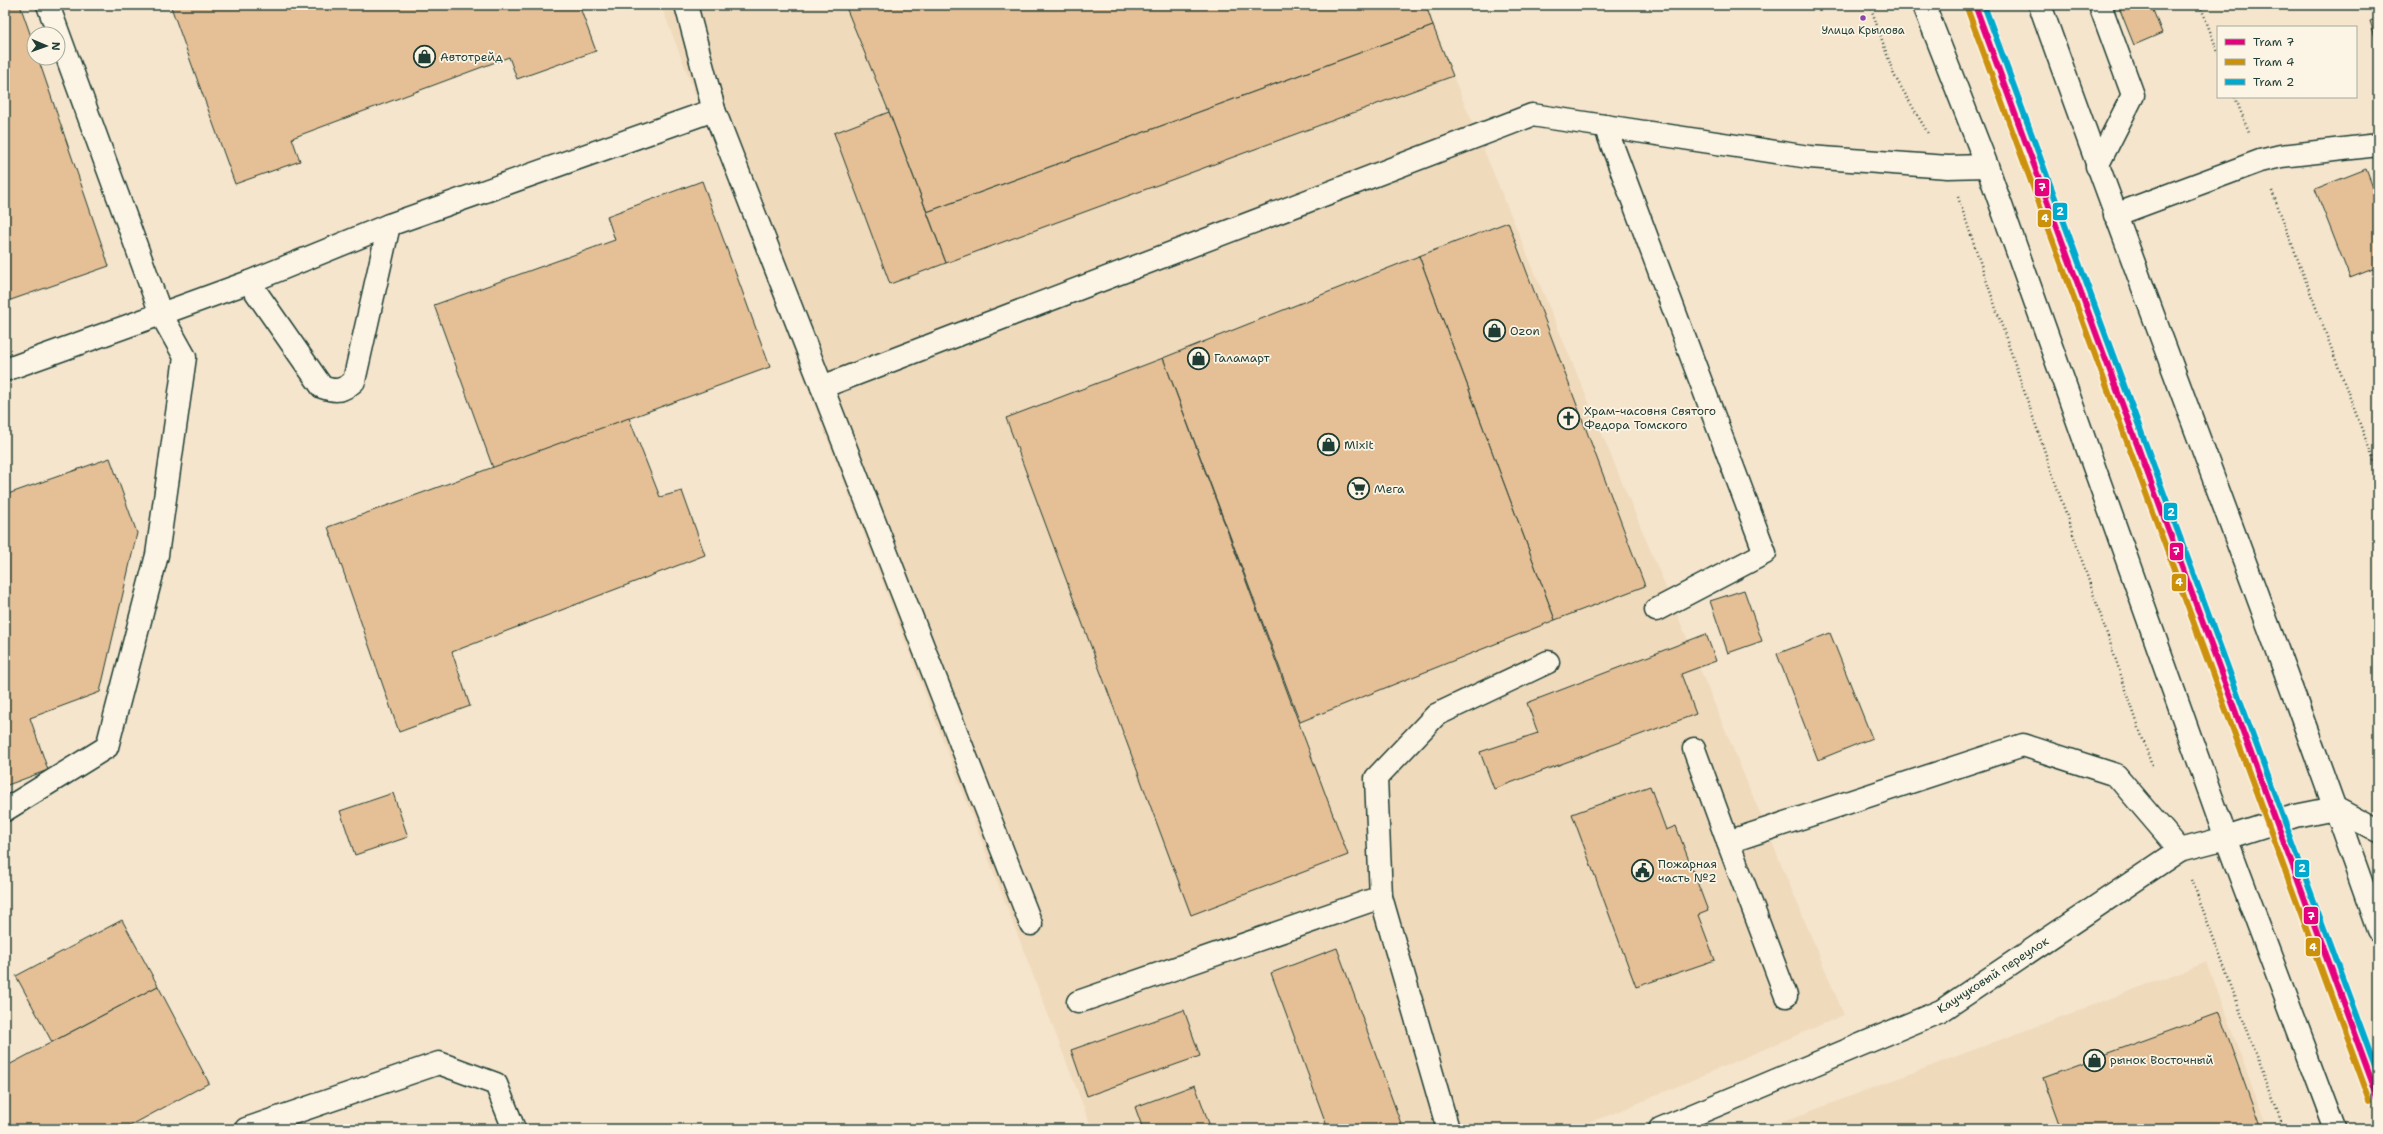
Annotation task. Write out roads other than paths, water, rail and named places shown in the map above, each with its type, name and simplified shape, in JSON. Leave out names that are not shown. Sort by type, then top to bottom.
[{"type":"main road","points":[[5,810],[107,748],[157,554],[186,357],[161,314],[48,5]]},
{"type":"main road","points":[[686,5],[714,110],[1031,924]]},
{"type":"main road","points":[[1924,5],[1987,166],[2226,838],[2335,1129]]},
{"type":"main road","points":[[2040,5],[2097,166],[2335,808],[2378,930]]},
{"type":"main road","points":[[2097,166],[2133,95],[2100,5]]},
{"type":"main road","points":[[5,370],[249,282],[389,225],[714,110]]},
{"type":"main road","points":[[822,387],[1532,115],[1809,157],[1948,167],[1987,166]]},
{"type":"main road","points":[[1605,126],[1765,553],[1656,610]]},
{"type":"main road","points":[[2115,215],[2260,161],[2281,156],[2378,145]]},
{"type":"main road","points":[[249,282],[322,387],[334,392],[345,389],[354,381],[389,225]]},
{"type":"main road","points":[[1448,1129],[1381,897],[1376,778],[1436,715],[1548,662]]},
{"type":"main road","points":[[1728,842],[2023,745],[2116,775],[2180,850]]},
{"type":"main road","points":[[1694,749],[1786,996]]},
{"type":"main road","points":[[2335,808],[2378,831]]},
{"type":"main road","name":"Каучуковый переулок","points":[[1660,1129],[1941,1011],[2180,850],[2226,838],[2295,816],[2335,808]]},
{"type":"main road","points":[[1078,1002],[1381,897]]},
{"type":"main road","points":[[246,1129],[439,1063],[496,1084],[514,1129]]},
{"type":"tram line","name":"7","points":[[1975,5],[2378,1098]]},
{"type":"tram line","name":"2","points":[[1984,5],[2378,1075]]},
{"type":"tram line","name":"4","points":[[1967,8],[2370,1101]]},
{"type":"place","name":"Улица Крылова","points":[[1863,18]]},
{"type":"place","name":"Автотрейд","points":[[424,57]]},
{"type":"place","name":"Ozon","points":[[1494,331]]},
{"type":"place","name":"Галамарт","points":[[1199,358]]},
{"type":"place","name":"Храм-часовня Святого Федора Томского","points":[[1568,418]]},
{"type":"place","name":"Mixit","points":[[1328,445]]},
{"type":"place","name":"Мега","points":[[1359,489]]},
{"type":"place","name":"Пожарная часть №2","points":[[1643,871]]},
{"type":"place","name":"рынок Восточный","points":[[2095,1060]]}]
